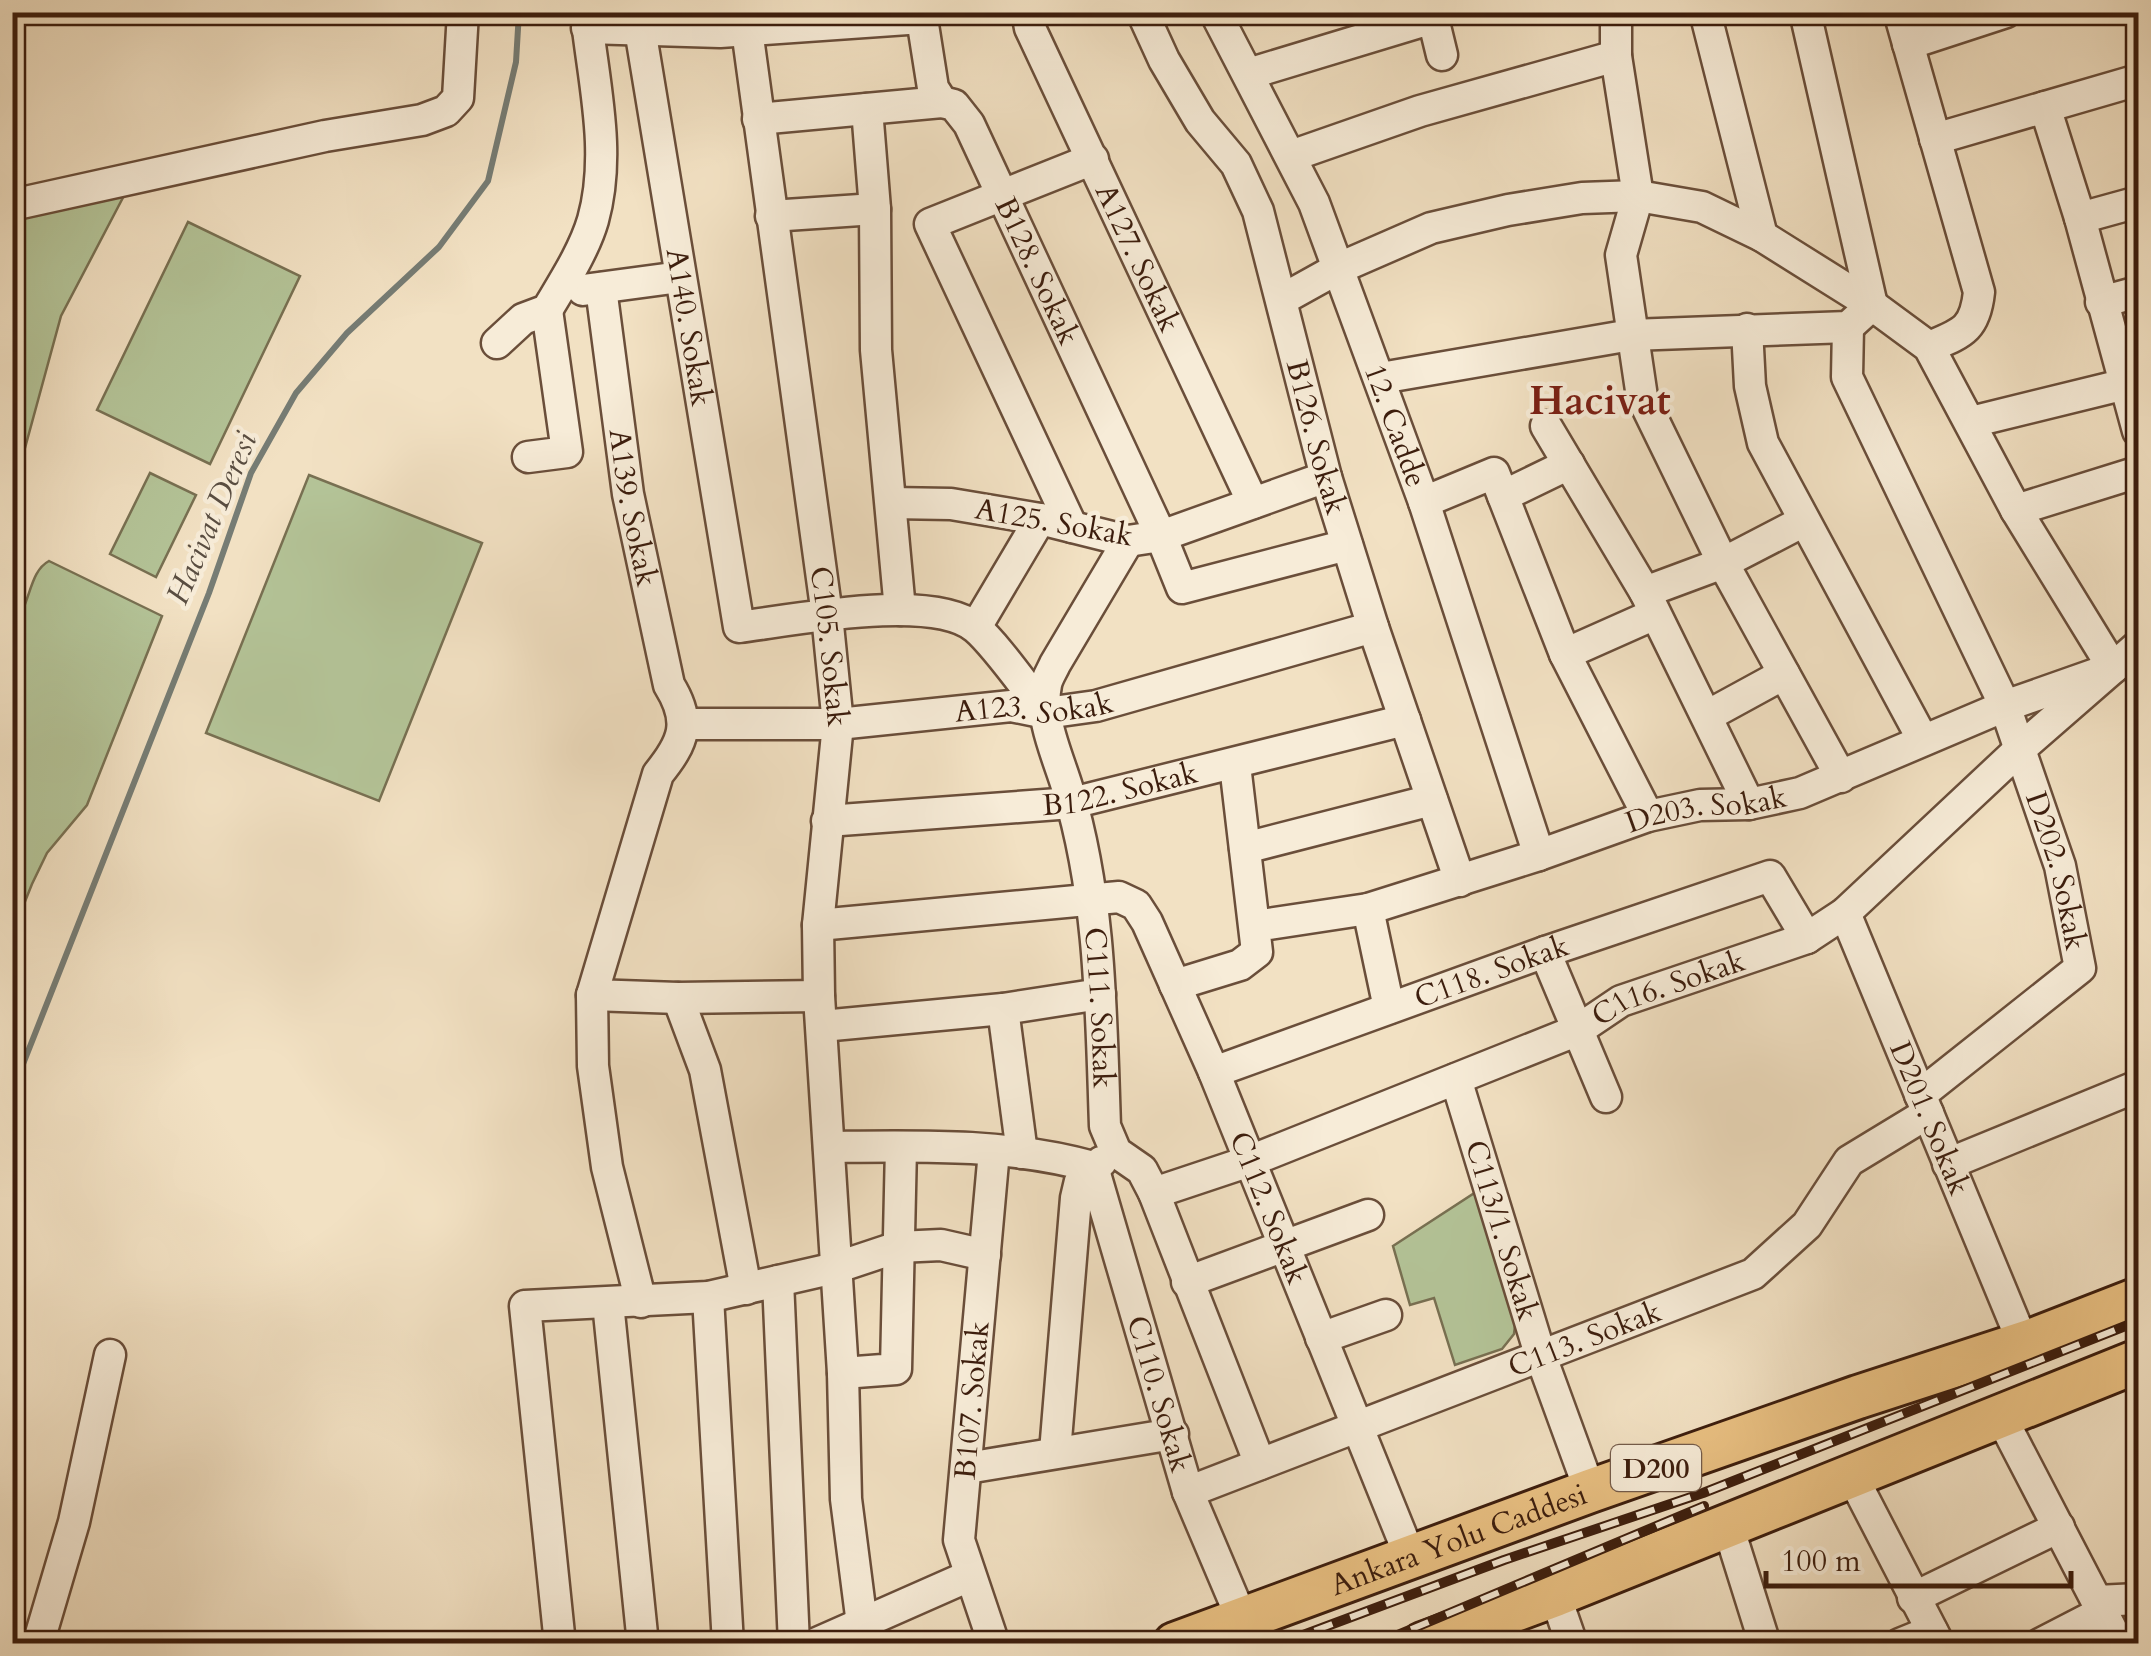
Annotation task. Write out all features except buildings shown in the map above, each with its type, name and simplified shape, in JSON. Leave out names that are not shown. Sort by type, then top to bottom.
[{"type":"highway","points":[[1858,1397],[2138,1272]]},
{"type":"highway","name":"Ankara Yolu Caddesi","points":[[1175,1644],[1590,1490],[2030,1341],[2138,1299]]},
{"type":"highway","name":"D200","points":[[1423,1644],[1485,1633],[1554,1595],[2138,1360]]},
{"type":"street","points":[[12,205],[446,112],[458,98],[464,12]]},
{"type":"street","name":"A127. Sokak","points":[[1027,12],[1030,28],[1253,504]]},
{"type":"street","name":"B126. Sokak","points":[[1142,12],[1164,60],[1200,121],[1236,164],[1258,210],[1326,476],[1460,881]]},
{"type":"street","name":"12. Cadde","points":[[1215,12],[1314,203],[1424,502],[1539,855]]},
{"type":"street","points":[[1616,12],[1616,56],[1638,196],[1621,255],[1642,397],[1722,563],[1841,777]]},
{"type":"street","points":[[1705,12],[1762,236]]},
{"type":"street","points":[[1806,12],[1872,305]]},
{"type":"street","points":[[1899,12],[1979,292],[1977,313],[1964,333],[1929,347]]},
{"type":"street","points":[[1908,44],[2006,12]]},
{"type":"street","points":[[528,458],[567,452],[552,301],[592,224],[600,183],[601,129],[587,20],[640,29],[922,15]]},
{"type":"street","name":"B128. Sokak","points":[[922,15],[933,88],[942,102],[954,104],[963,113],[1162,536],[1182,588],[1347,545]]},
{"type":"street","points":[[1248,74],[1433,18],[1442,56]]},
{"type":"street","name":"C105. Sokak","points":[[728,25],[758,119],[828,615],[838,724],[818,925],[843,1373],[846,1499],[862,1624]]},
{"type":"street","name":"A140. Sokak","points":[[640,29],[739,627],[828,615]]},
{"type":"street","points":[[1292,156],[1420,111],[1616,56]]},
{"type":"street","points":[[1935,140],[2138,80]]},
{"type":"street","points":[[758,119],[942,102]]},
{"type":"street","points":[[2045,106],[2101,302],[2131,383],[2138,431]]},
{"type":"street","points":[[868,109],[876,350],[900,610]]},
{"type":"street","points":[[1072,528],[930,224],[1093,159]]},
{"type":"street","points":[[1283,298],[1431,228],[1582,198],[1638,196],[1702,207],[1762,236],[1872,305],[1929,347],[2016,510],[2113,668]]},
{"type":"street","points":[[2080,218],[2138,202]]},
{"type":"street","points":[[771,216],[874,208]]},
{"type":"street","points":[[497,343],[552,301],[601,288],[680,278]]},
{"type":"street","name":"A139. Sokak","points":[[601,288],[628,494],[669,684],[681,704],[683,724]]},
{"type":"street","points":[[2101,302],[2138,292]]},
{"type":"street","points":[[1381,378],[1631,335],[1848,327],[1872,305]]},
{"type":"street","points":[[1848,327],[1847,377],[2005,706],[2020,750]]},
{"type":"street","points":[[1747,329],[1750,386],[1763,443],[1923,740]]},
{"type":"street","points":[[1971,422],[2131,383]]},
{"type":"street","points":[[1546,426],[1650,603],[1749,804]]},
{"type":"street","points":[[1503,496],[1569,464]]},
{"type":"street","points":[[2016,510],[2138,472]]},
{"type":"street","points":[[1424,502],[1494,473],[1565,654],[1648,816]]},
{"type":"street","name":"A125. Sokak","points":[[891,503],[951,504],[1040,519],[1128,542],[1162,536],[1326,476]]},
{"type":"street","points":[[976,628],[1040,519]]},
{"type":"street","points":[[1565,654],[1650,603],[1804,521]]},
{"type":"street","name":"C111. Sokak","points":[[1105,1160],[1100,994],[1091,899],[1072,803],[1046,713],[1046,686],[1055,664],[1128,542]]},
{"type":"street","points":[[828,615],[900,610],[945,613],[976,628],[1046,713]]},
{"type":"street","name":"A123. Sokak","points":[[683,724],[838,724],[1010,706],[1046,713],[1096,706],[1373,627]]},
{"type":"street","name":"D203. Sokak","points":[[1255,926],[1368,909],[1648,816],[1700,805],[1749,804],[1800,793],[2005,706],[2113,668],[2138,646]]},
{"type":"street","name":"C116. Sokak","points":[[1154,1193],[1250,1161],[1578,1030],[1621,1001],[1807,938],[1845,913],[2113,668]]},
{"type":"street","points":[[1707,716],[1784,674]]},
{"type":"street","name":"B122. Sokak","points":[[828,821],[1072,803],[1405,720]]},
{"type":"street","points":[[641,1302],[607,1166],[593,1066],[592,995],[658,774],[678,750],[683,724]]},
{"type":"street","name":"D202. Sokak","points":[[1924,1104],[2080,968],[2060,866],[2020,750]]},
{"type":"street","points":[[1175,985],[1240,965],[1257,952],[1235,765]]},
{"type":"street","points":[[1245,848],[1432,800]]},
{"type":"street","name":"C118. Sokak","points":[[1214,1072],[1544,952],[1770,876],[1807,938]]},
{"type":"street","name":"C112. Sokak","points":[[1091,899],[1119,896],[1136,906],[1148,922],[1214,1072],[1411,1558]]},
{"type":"street","points":[[818,925],[1091,899]]},
{"type":"street","points":[[1368,909],[1390,1008]]},
{"type":"street","name":"D201. Sokak","points":[[1845,913],[2016,1326]]},
{"type":"street","points":[[1544,952],[1606,1097]]},
{"type":"street","points":[[592,995],[678,998],[821,1011],[1003,1009],[1100,994]]},
{"type":"street","points":[[678,998],[706,1070],[746,1289]]},
{"type":"street","name":"B107. Sokak","points":[[994,1644],[959,1540],[985,1256],[1008,1152],[1003,1009]]},
{"type":"street","name":"C113/1. Sokak","points":[[1456,1079],[1540,1354],[1590,1490]]},
{"type":"street","points":[[1948,1164],[2138,1086]]},
{"type":"street","name":"C113. Sokak","points":[[1188,1492],[1753,1274],[1806,1225],[1849,1161],[1924,1104]]},
{"type":"street","points":[[843,1373],[896,1370],[901,1146]]},
{"type":"street","points":[[829,1147],[901,1146],[1008,1152],[1105,1160],[1142,1170],[1260,1464]]},
{"type":"street","points":[[1055,1452],[1076,1198],[1080,1181],[1105,1160]]},
{"type":"street","name":"C110. Sokak","points":[[1105,1160],[1188,1492],[1241,1618]]},
{"type":"street","points":[[1187,1282],[1368,1215]]},
{"type":"street","points":[[560,1644],[525,1306],[708,1297],[835,1268],[898,1248],[941,1245],[985,1256]]},
{"type":"street","points":[[778,1282],[794,1644]]},
{"type":"street","points":[[708,1297],[728,1644]]},
{"type":"street","points":[[608,1303],[642,1644]]},
{"type":"street","points":[[1321,1338],[1386,1315]]},
{"type":"street","points":[[38,1644],[74,1522],[110,1355]]},
{"type":"street","points":[[2000,1415],[2120,1644]]},
{"type":"street","points":[[967,1468],[1173,1434]]},
{"type":"street","points":[[1852,1476],[1936,1637],[1900,1644]]},
{"type":"street","points":[[1728,1526],[1765,1644]]},
{"type":"street","points":[[1913,1598],[2058,1527]]},
{"type":"street","points":[[816,1644],[969,1576]]},
{"type":"street","points":[[1554,1595],[1572,1644]]},
{"type":"street","points":[[2040,1644],[2100,1606],[2138,1599]]},
{"type":"green space","points":[[128,188],[61,316],[13,492],[13,213]]},
{"type":"green space","points":[[188,222],[300,276],[210,464],[97,410]]},
{"type":"green space","points":[[150,473],[196,495],[156,577],[110,554]]},
{"type":"green space","points":[[309,475],[482,543],[379,801],[206,733]]},
{"type":"green space","points":[[49,561],[162,616],[87,805],[47,853],[18,919],[22,958],[13,993],[13,624],[37,573]]},
{"type":"green space","points":[[1476,1192],[1517,1309],[1514,1334],[1502,1349],[1455,1365],[1434,1298],[1410,1305],[1393,1246]]},
{"type":"waterway","name":"Hacivat Deresi","points":[[12,1092],[209,593],[251,473],[296,393],[347,333],[439,247],[488,181],[516,62],[519,12]]},
{"type":"railway","points":[[1279,1644],[1504,1560],[1703,1493],[2138,1321]]},
{"type":"railway","points":[[1376,1644],[1704,1506]]},
{"type":"district","name":"Hacivat","points":[[1600,400]]}]
